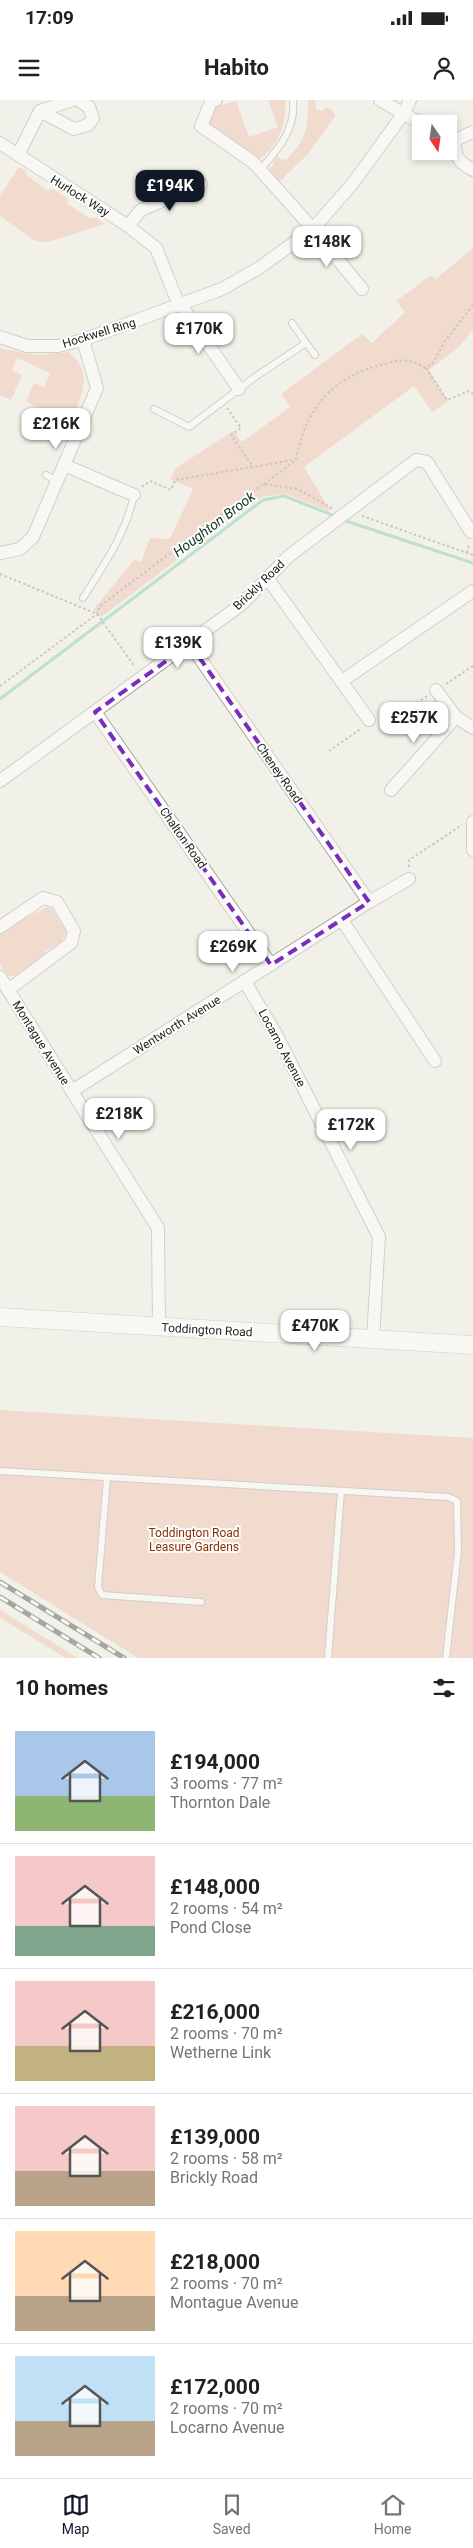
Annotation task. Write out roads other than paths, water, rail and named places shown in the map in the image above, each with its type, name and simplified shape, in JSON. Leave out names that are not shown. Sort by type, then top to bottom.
[{"type":"main road","name":"Toddington Road","points":[[0,1317],[473,1345]]},
{"type":"street","points":[[18,155],[40,112],[72,100]]},
{"type":"street","points":[[40,112],[74,129],[88,125],[93,118],[89,107],[78,100]]},
{"type":"street","points":[[216,100],[211,102],[201,126],[252,162],[260,170],[362,289]]},
{"type":"street","points":[[380,100],[412,118]]},
{"type":"street","name":"Hockwell Ring","points":[[0,337],[27,346],[58,346],[83,340],[181,306],[222,289],[259,268],[313,230],[353,183],[404,114],[410,100]]},
{"type":"street","points":[[458,136],[473,132]]},
{"type":"street","name":"Hurlock Way","points":[[0,143],[128,226],[156,248],[181,306],[239,389]]},
{"type":"street","points":[[458,159],[462,164],[473,170]]},
{"type":"street","points":[[128,226],[141,210],[201,184]]},
{"type":"street","points":[[0,553],[20,549],[33,537],[52,478],[64,465],[97,388],[83,340]]},
{"type":"street","name":"Brickly Road","points":[[0,781],[190,644],[242,604],[289,556],[416,460],[428,462],[472,532]]},
{"type":"street","points":[[64,465],[134,495]]},
{"type":"street","points":[[268,579],[369,720]]},
{"type":"street","points":[[342,681],[473,591]]},
{"type":"street","name":"Cheney Road","points":[[190,644],[369,902]]},
{"type":"street","points":[[436,690],[456,717],[473,728]]},
{"type":"street","name":"Chalton Road","points":[[95,712],[271,965]]},
{"type":"street","points":[[392,790],[456,717]]},
{"type":"street","points":[[473,824],[473,850]]},
{"type":"street","name":"Wentworth Avenue","points":[[72,1091],[369,902],[409,879]]},
{"type":"street","points":[[0,927],[43,898],[52,899],[57,902],[74,931],[71,943],[8,990]]},
{"type":"street","points":[[342,920],[434,1061]]},
{"type":"street","name":"Montague Avenue","points":[[0,977],[158,1228],[160,1327]]},
{"type":"street","name":"Locarno Avenue","points":[[245,982],[276,1034],[379,1237],[373,1339]]},
{"type":"lane","points":[[260,170],[290,131],[294,114],[293,100]]},
{"type":"lane","points":[[292,323],[315,354]]},
{"type":"lane","points":[[154,409],[188,427],[306,343]]},
{"type":"lane","points":[[83,598],[115,548],[130,513],[134,495]]},
{"type":"lane","points":[[0,1471],[448,1498],[458,1501],[458,1551],[446,1658]]},
{"type":"lane","points":[[107,1478],[98,1587],[102,1595],[201,1602]]},
{"type":"lane","points":[[328,1658],[341,1491]]},
{"type":"waterway","name":"Houghton Brook","points":[[0,699],[263,500],[284,496],[335,516]]},
{"type":"waterway","name":"Houghton Brook","points":[[343,520],[473,563]]},
{"type":"railway","points":[[0,1582],[124,1658]]},
{"type":"railway","points":[[0,1597],[99,1658]]},
{"type":"park label","name":"Toddington Road Leasure Gardens","points":[[194,1540]]}]
